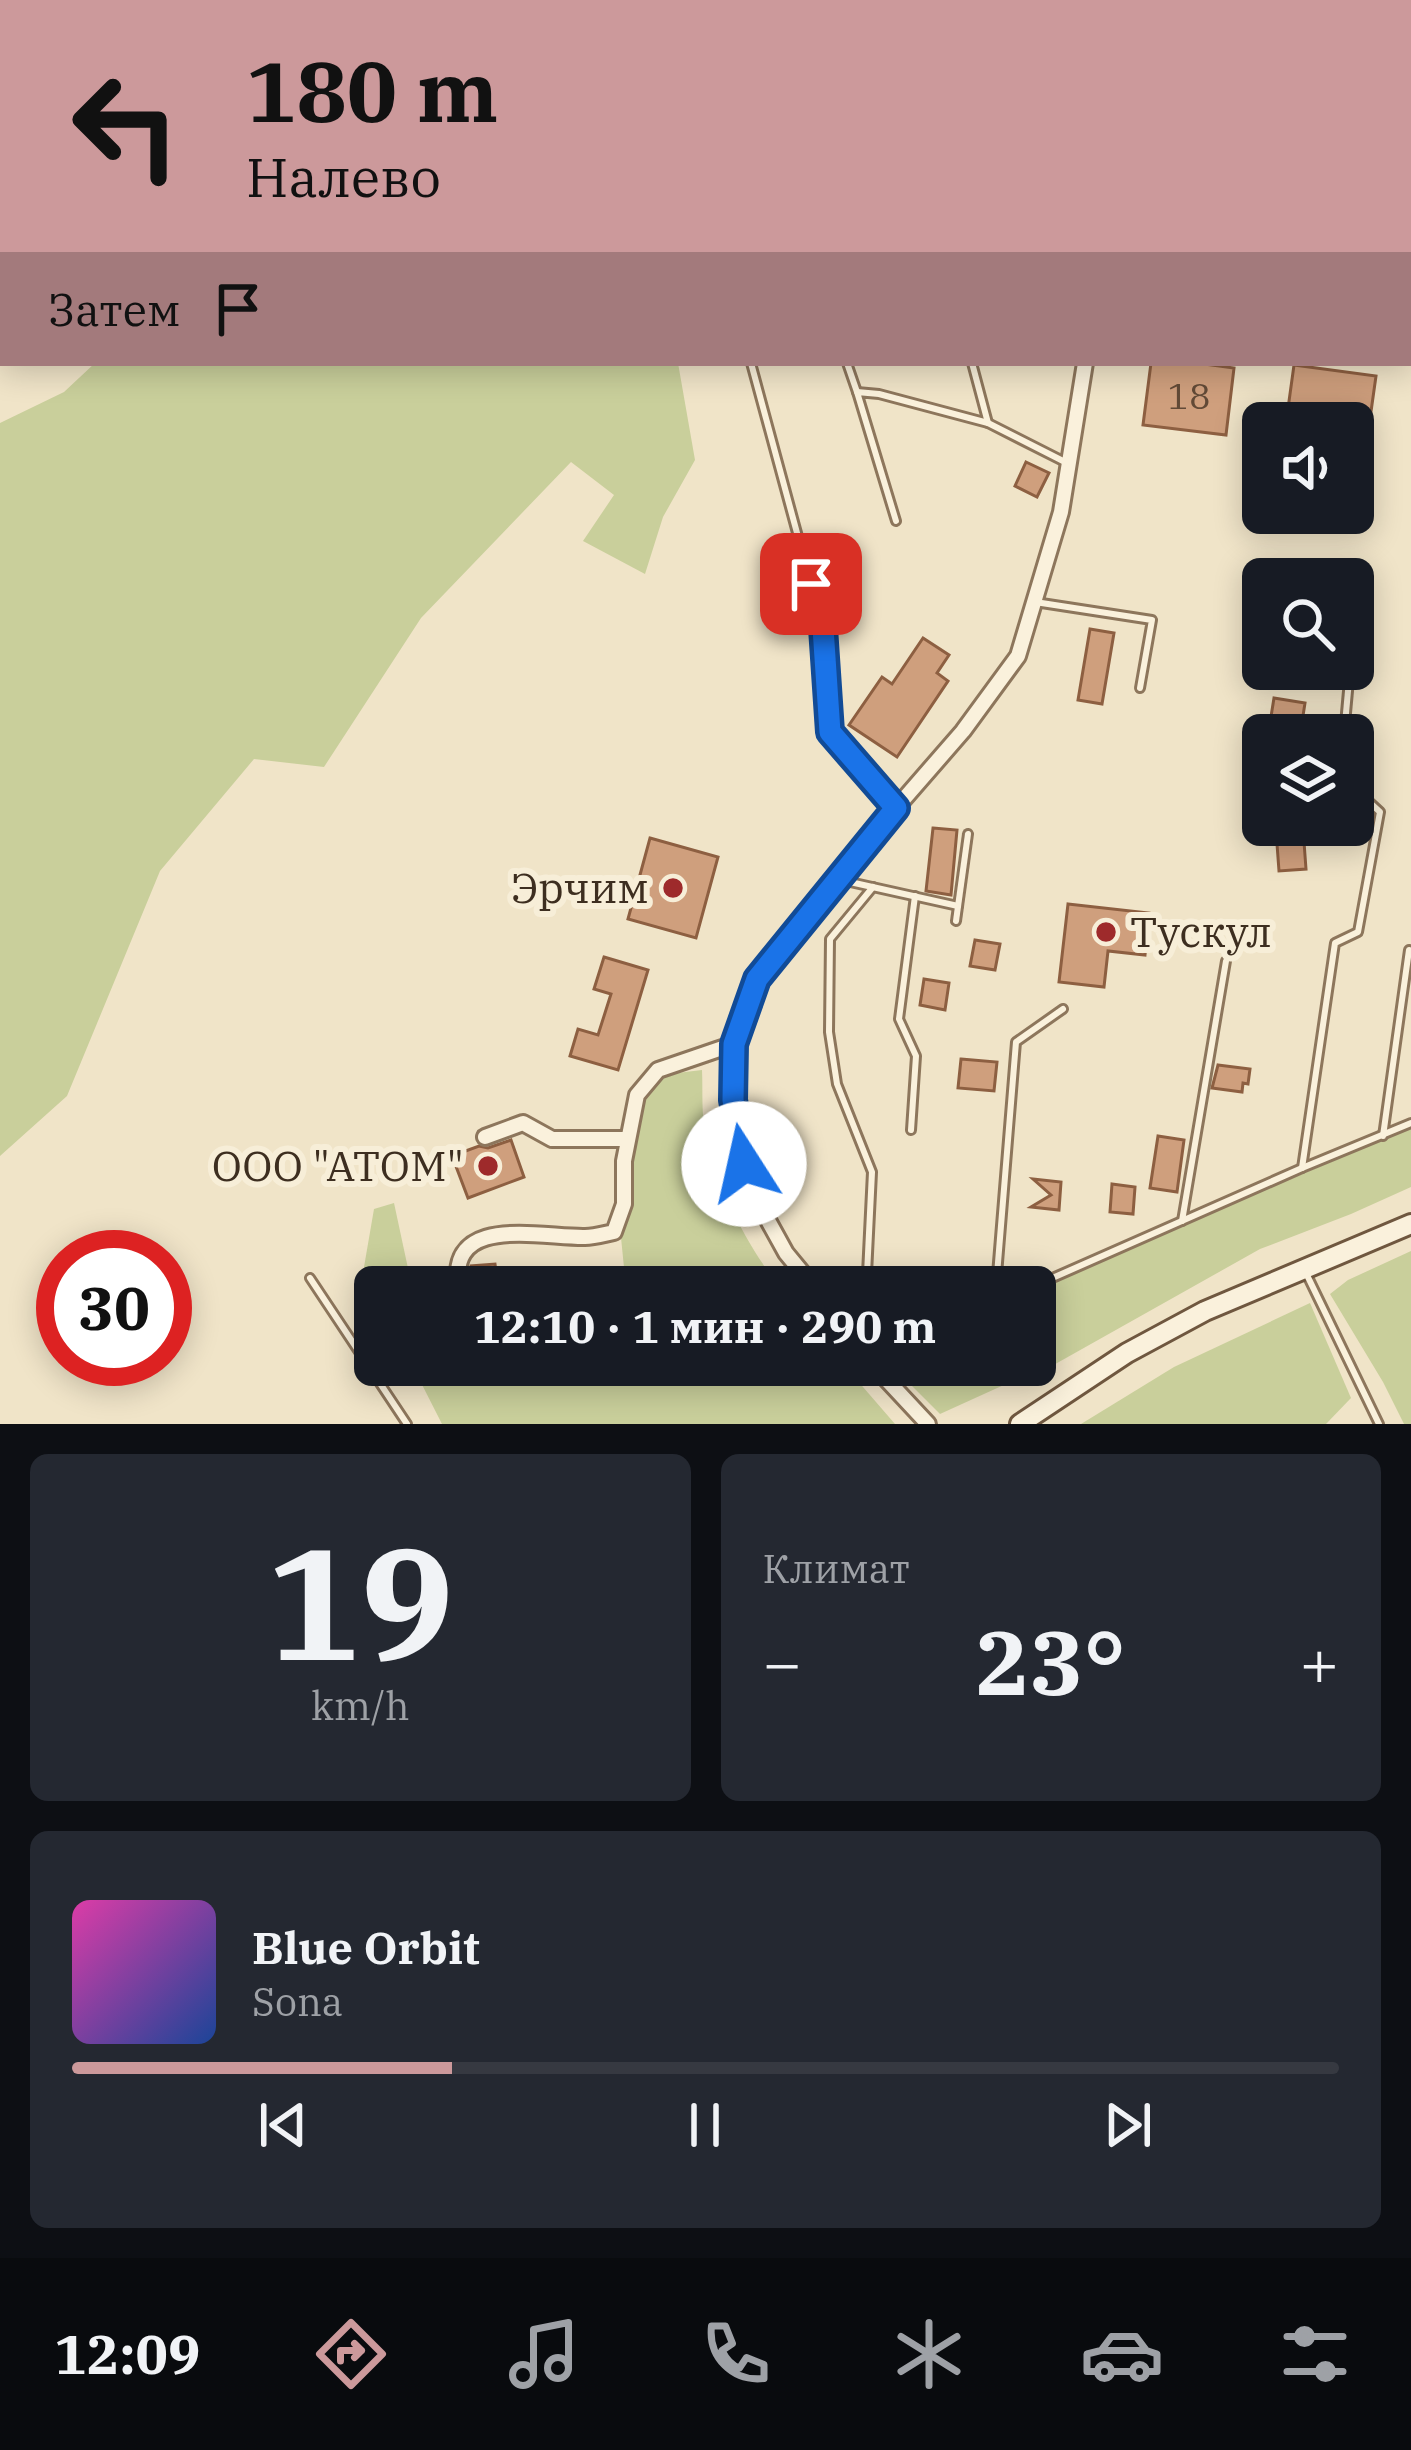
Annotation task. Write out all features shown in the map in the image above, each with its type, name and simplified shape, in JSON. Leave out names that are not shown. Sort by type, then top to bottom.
[{"type":"main road","points":[[1020,1424],[1127,1353],[1205,1311],[1411,1224]]},
{"type":"street","points":[[797,1266],[764,1213],[744,1164],[733,1100],[734,1044],[757,979],[963,731],[1018,656],[1061,512],[1085,366]]},
{"type":"street","points":[[458,1266],[477,1239],[514,1232],[592,1237],[614,1232],[624,1204],[624,1161],[637,1095],[658,1070],[734,1044]]},
{"type":"street","points":[[485,1137],[523,1123],[552,1139],[627,1139]]},
{"type":"street","points":[[893,1386],[928,1424]]},
{"type":"lane","points":[[752,366],[823,628],[830,732],[896,808]]},
{"type":"lane","points":[[849,366],[896,521]]},
{"type":"lane","points":[[973,366],[988,423]]},
{"type":"lane","points":[[857,392],[988,423],[1070,465]]},
{"type":"lane","points":[[1035,602],[1152,620],[1139,688]]},
{"type":"lane","points":[[1374,806],[1380,812],[1374,845]]},
{"type":"lane","points":[[956,921],[968,834]]},
{"type":"lane","points":[[1302,1168],[1335,943],[1358,932],[1374,846]]},
{"type":"lane","points":[[838,879],[958,905]]},
{"type":"lane","points":[[868,1266],[872,1172],[837,1084],[829,1032],[830,939],[873,887]]},
{"type":"lane","points":[[910,1130],[916,1056],[899,1019],[915,896]]},
{"type":"lane","points":[[1383,1136],[1408,950]]},
{"type":"lane","points":[[1183,1221],[1226,961]]},
{"type":"lane","points":[[998,1266],[1016,1042],[1063,1009]]},
{"type":"lane","points":[[1056,1277],[1411,1123]]},
{"type":"lane","points":[[1304,1270],[1379,1424]]},
{"type":"lane","points":[[310,1278],[406,1424]]},
{"type":"green space","points":[[92,366],[679,366],[695,460],[663,517],[645,574],[583,541],[614,495],[571,462],[421,618],[324,767],[254,759],[160,871],[67,1096],[0,1156],[0,423],[64,392]]},
{"type":"green space","points":[[702,1070],[704,1128],[711,1155],[735,1216],[765,1266],[624,1266],[619,1218],[627,1139],[652,1076]]},
{"type":"green space","points":[[1411,1128],[1411,1187],[1260,1249],[1056,1364],[1056,1282]]},
{"type":"green space","points":[[394,1203],[408,1266],[364,1266],[374,1209]]},
{"type":"green space","points":[[1411,1251],[1411,1424],[1404,1424],[1330,1294],[1348,1280]]},
{"type":"green space","points":[[1310,1303],[1351,1398],[1326,1424],[1081,1424],[1174,1367]]},
{"type":"green space","points":[[423,1386],[862,1386],[895,1424],[442,1424]]},
{"type":"green space","points":[[912,1386],[1002,1386],[940,1414]]},
{"type":"building","points":[[1151,366],[1234,368],[1226,435],[1143,425]]},
{"type":"building","points":[[1294,366],[1376,376],[1372,402],[1289,402]]},
{"type":"building","points":[[1026,462],[1049,473],[1037,497],[1015,486]]},
{"type":"building","points":[[1090,629],[1114,633],[1102,704],[1078,700]]},
{"type":"building","points":[[923,638],[949,655],[937,673],[948,681],[897,757],[849,725],[882,677],[892,684]]},
{"type":"building","points":[[1274,698],[1305,703],[1303,714],[1271,714]]},
{"type":"building","points":[[933,828],[957,830],[951,895],[926,891]]},
{"type":"building","name":"Эрчим","points":[[650,838],[718,857],[696,938],[628,919]]},
{"type":"building","points":[[1277,846],[1304,846],[1306,869],[1279,871]]},
{"type":"building","name":"Тускул","points":[[1068,904],[1149,913],[1145,955],[1108,951],[1104,987],[1059,982]]},
{"type":"building","points":[[975,940],[1000,944],[995,970],[970,966]]},
{"type":"building","points":[[604,957],[648,970],[618,1070],[570,1056],[578,1029],[598,1035],[611,994],[594,989]]},
{"type":"building","points":[[924,979],[949,983],[945,1010],[920,1005]]},
{"type":"building","points":[[961,1059],[997,1062],[994,1091],[958,1088]]},
{"type":"building","points":[[1218,1065],[1250,1069],[1242,1092],[1212,1088]]},
{"type":"building","points":[[1158,1136],[1184,1140],[1177,1192],[1150,1188]]},
{"type":"building","name":"ООО \"АТОМ\"","points":[[511,1140],[524,1177],[468,1198],[452,1156]]},
{"type":"building","points":[[1033,1179],[1061,1182],[1059,1210],[1031,1207],[1051,1195]]},
{"type":"building","points":[[1112,1184],[1135,1187],[1133,1214],[1110,1212]]},
{"type":"place","name":"Эрчим","points":[[673,888]]},
{"type":"place","name":"Тускул","points":[[1106,932]]},
{"type":"place","name":"ООО \"АТОМ\"","points":[[488,1166]]},
{"type":"route","points":[[744,1164],[733,1100],[734,1044],[757,979],[896,808],[830,732],[823,628],[811,584]]}]
